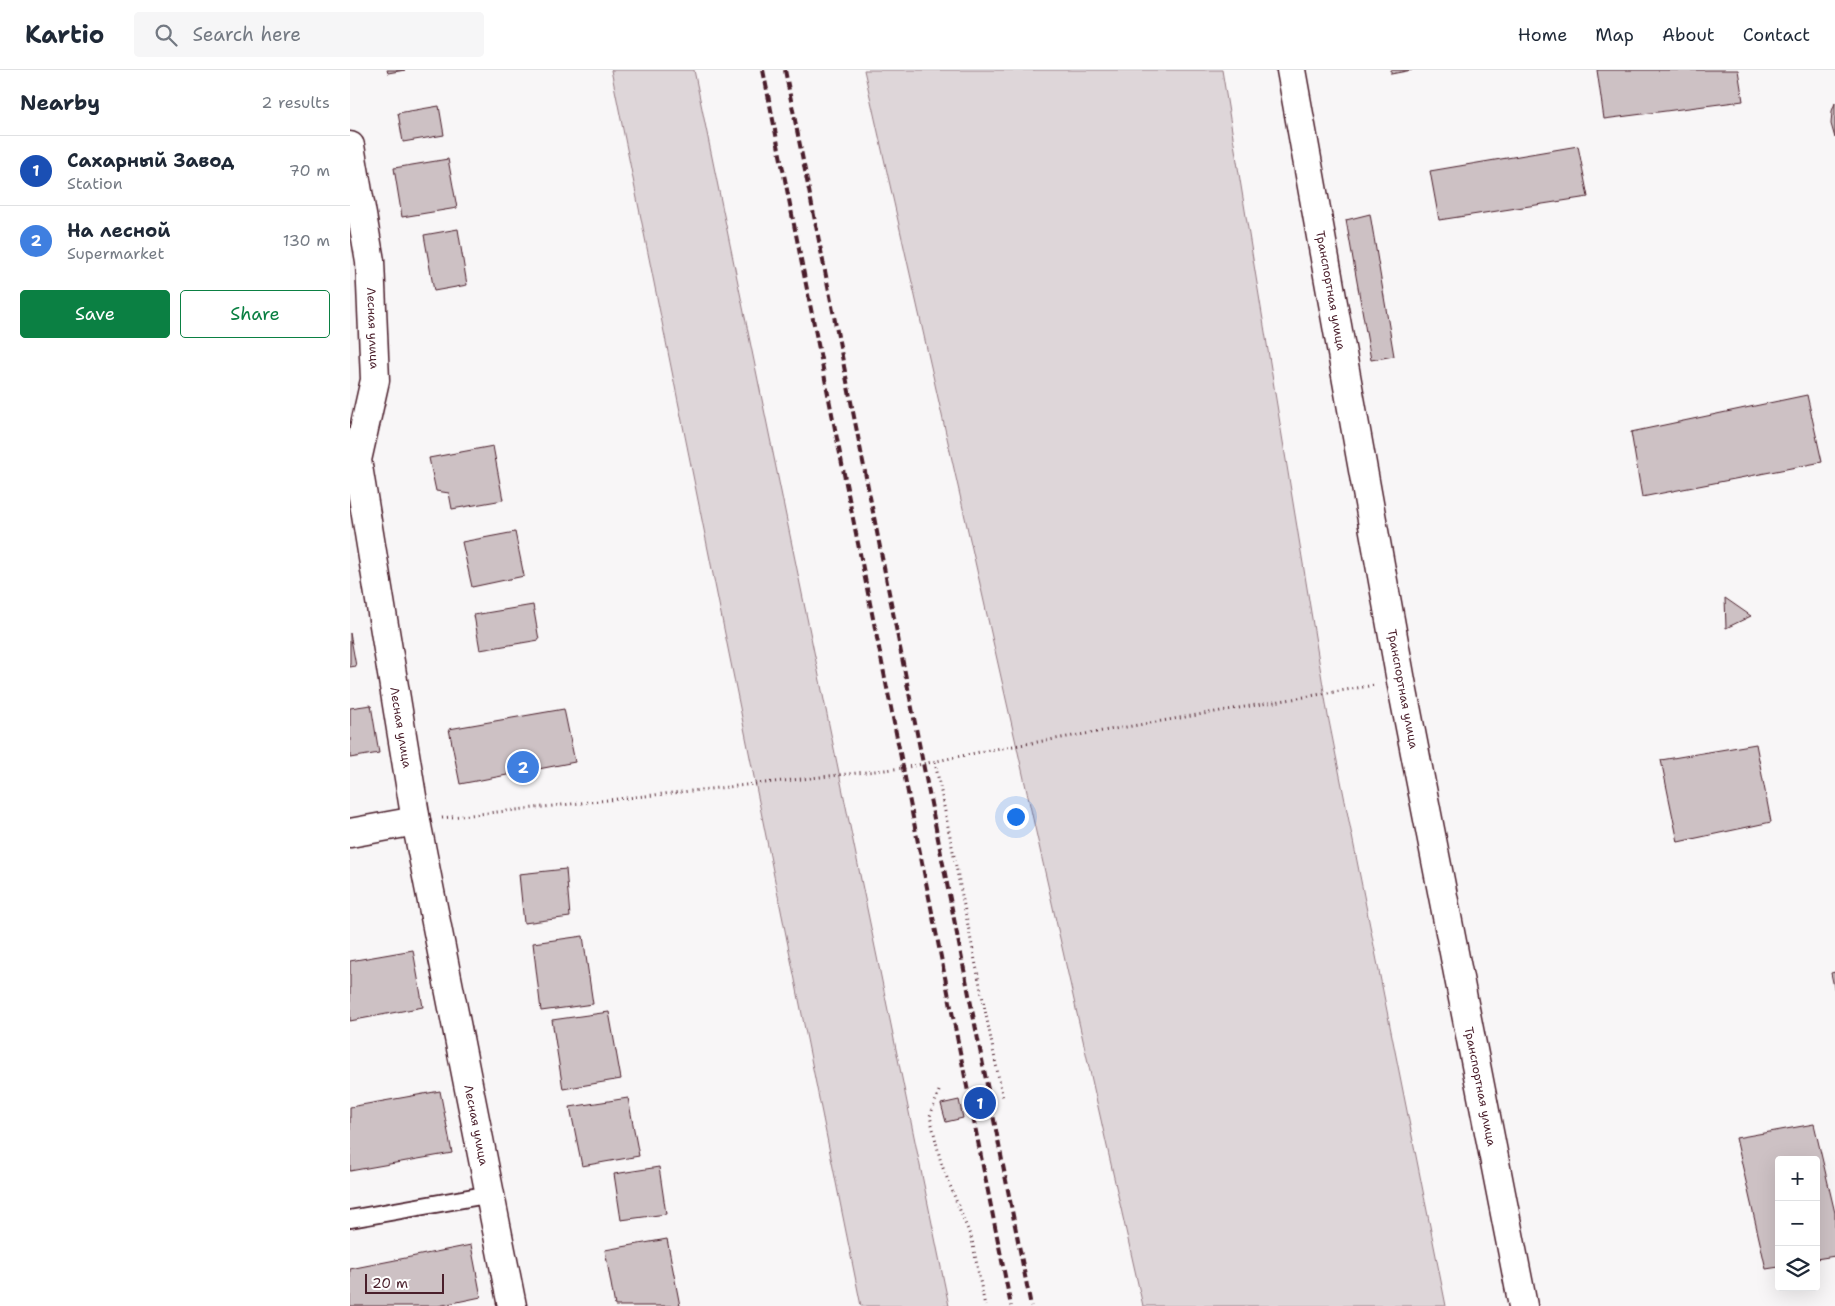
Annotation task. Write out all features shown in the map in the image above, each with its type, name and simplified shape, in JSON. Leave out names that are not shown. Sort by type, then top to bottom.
[{"type":"street","name":"Транспортная улица","points":[[1291,70],[1401,681],[1522,1306]]},
{"type":"street","name":"Лесная улица","points":[[350,146],[370,260],[375,380],[357,460],[416,820],[512,1306]]},
{"type":"street","points":[[350,833],[416,820]]},
{"type":"lane","points":[[350,1220],[491,1194]]},
{"type":"path","points":[[416,820],[903,768],[1000,748],[1401,681]]},
{"type":"path","points":[[935,762],[1003,1099]]},
{"type":"path","points":[[939,1091],[930,1116],[941,1163],[972,1240],[985,1306]]},
{"type":"shaded area","points":[[611,70],[694,70],[949,1306],[861,1306]]},
{"type":"shaded area","points":[[864,70],[1222,70],[1328,716],[1446,1306],[1143,1306]]},
{"type":"building","points":[[387,70],[405,70],[388,73]]},
{"type":"building","points":[[1391,70],[1412,70],[1391,74]]},
{"type":"building","points":[[1597,70],[1738,70],[1743,101],[1604,119]]},
{"type":"building","points":[[1835,103],[1835,138],[1831,124]]},
{"type":"building","points":[[439,106],[444,135],[403,142],[398,113]]},
{"type":"building","points":[[1578,146],[1588,197],[1439,220],[1430,171]]},
{"type":"building","points":[[448,159],[457,208],[402,217],[394,168]]},
{"type":"building","points":[[1370,214],[1394,356],[1371,360],[1346,220]]},
{"type":"building","points":[[458,229],[467,285],[434,291],[424,235]]},
{"type":"building","points":[[1807,395],[1822,462],[1642,497],[1631,432]]},
{"type":"building","points":[[493,446],[503,500],[452,509],[449,493],[436,491],[429,458]]},
{"type":"building","points":[[515,532],[524,576],[472,587],[462,542]]},
{"type":"building","points":[[1725,598],[1751,616],[1726,628]]},
{"type":"building","points":[[533,605],[539,640],[480,650],[474,615]]},
{"type":"building","points":[[350,633],[356,666],[350,667]]},
{"type":"building","points":[[371,705],[379,753],[350,758],[350,708]]},
{"type":"building","points":[[564,709],[575,762],[460,784],[449,729]]},
{"type":"building","points":[[1756,744],[1771,822],[1678,842],[1661,760]]},
{"type":"building","points":[[566,869],[570,917],[524,923],[519,874]]},
{"type":"building","points":[[583,936],[593,1004],[541,1011],[533,943]]},
{"type":"building","points":[[413,950],[423,1007],[350,1021],[350,961]]},
{"type":"building","points":[[1835,972],[1835,992],[1831,973]]},
{"type":"building","points":[[609,1012],[621,1079],[563,1089],[552,1020]]},
{"type":"building","points":[[440,1091],[452,1153],[350,1171],[350,1107]]},
{"type":"building","points":[[628,1098],[639,1156],[582,1166],[570,1107]]},
{"type":"building","points":[[959,1100],[963,1118],[946,1122],[941,1104]]},
{"type":"building","points":[[1814,1124],[1835,1213],[1835,1256],[1820,1258],[1820,1156],[1775,1156],[1775,1268],[1766,1269],[1736,1138]]},
{"type":"building","points":[[659,1167],[666,1214],[621,1220],[614,1174]]},
{"type":"building","points":[[667,1239],[680,1306],[615,1306],[605,1250]]},
{"type":"building","points":[[471,1245],[481,1297],[438,1306],[350,1306],[350,1269]]},
{"type":"railway","points":[[763,70],[1011,1306]]},
{"type":"railway","points":[[785,70],[1031,1306]]},
{"type":"place","name":"На лесной","points":[[523,767]]},
{"type":"place","name":"Сахарный Завод","points":[[980,1103]]}]
